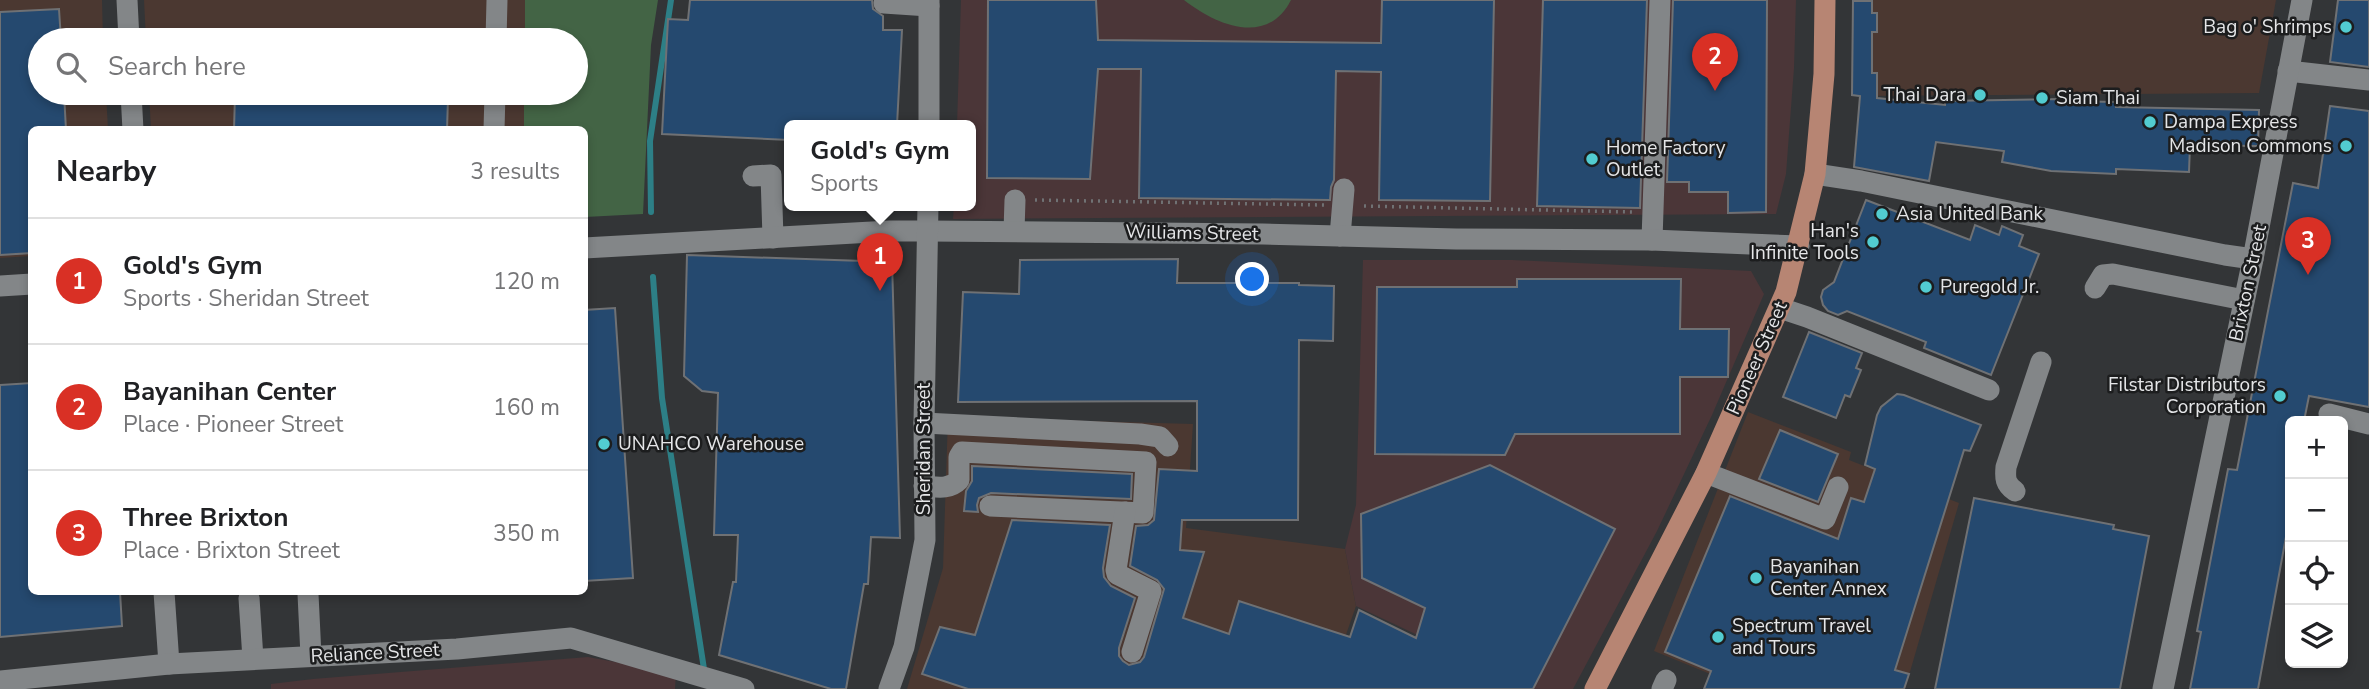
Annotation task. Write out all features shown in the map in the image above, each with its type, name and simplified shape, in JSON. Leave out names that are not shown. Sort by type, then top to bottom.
[{"type":"main road","name":"Pioneer Street","points":[[1595,689],[1706,473],[1780,308],[1799,246],[1815,174],[1824,74],[1825,0]]},
{"type":"street","points":[[127,0],[128,28]]},
{"type":"street","points":[[496,28],[497,0]]},
{"type":"street","points":[[1652,240],[1660,0]]},
{"type":"street","name":"Brixton Street","points":[[2163,689],[2253,259],[2302,0]]},
{"type":"street","points":[[884,3],[929,3],[929,120]]},
{"type":"street","points":[[2288,71],[2369,80]]},
{"type":"street","points":[[132,105],[133,126]]},
{"type":"street","points":[[494,126],[495,105]]},
{"type":"street","points":[[1815,174],[1853,179],[2253,259]]},
{"type":"street","points":[[771,175],[773,238]]},
{"type":"street","points":[[1340,236],[1343,197]]},
{"type":"street","points":[[1014,231],[1015,200]]},
{"type":"street","name":"Sheridan Street","points":[[889,689],[904,647],[925,540],[928,211]]},
{"type":"street","name":"Williams Street","points":[[588,248],[928,231],[1652,240],[1799,246]]},
{"type":"street","points":[[2095,288],[2103,275],[2113,274],[2244,300]]},
{"type":"street","points":[[0,286],[28,284]]},
{"type":"street","points":[[1780,308],[1989,390]]},
{"type":"street","points":[[2015,491],[2008,486],[2005,478],[2006,467],[2041,362]]},
{"type":"street","points":[[2329,414],[2369,424]]},
{"type":"street","points":[[924,423],[1140,434],[1160,437],[1168,446]]},
{"type":"street","points":[[924,486],[947,487],[955,484],[959,480],[959,457],[962,452],[1146,462],[1143,513],[990,506]]},
{"type":"street","points":[[1706,473],[1825,519],[1838,487]]},
{"type":"street","points":[[1125,512],[1117,574],[1151,591],[1132,652]]},
{"type":"street","points":[[164,595],[169,664]]},
{"type":"street","points":[[308,595],[311,656]]},
{"type":"street","points":[[249,598],[253,659]]},
{"type":"street","name":"Reliance Street","points":[[0,681],[107,680],[169,664],[457,649],[572,638],[744,689]]},
{"type":"path","points":[[1015,200],[1343,197],[1653,212]]},
{"type":"shaded area","points":[[0,0],[102,0],[103,28],[28,28],[28,105],[107,105],[108,126],[28,126],[28,256],[0,258]]},
{"type":"shaded area","points":[[144,0],[525,0],[525,28],[145,28]]},
{"type":"shaded area","points":[[961,0],[1796,0],[1786,174],[1776,214],[953,219],[954,211],[976,211],[976,120],[957,120]]},
{"type":"shaded area","points":[[1854,0],[2276,0],[2259,93],[1851,96]]},
{"type":"shaded area","points":[[150,105],[524,105],[524,126],[151,126]]},
{"type":"shaded area","points":[[1363,260],[1512,260],[1751,271],[1764,294],[1712,415],[1657,531],[1573,689],[1532,689],[1356,606],[1345,549],[1356,505]]},
{"type":"shaded area","points":[[1748,412],[1851,452],[1849,460],[1959,503],[1905,689],[1747,689],[1654,651]]},
{"type":"shaded area","points":[[948,417],[1193,424],[1186,528],[1345,549],[1356,606],[1327,689],[907,689],[943,568]]},
{"type":"shaded area","points":[[588,657],[676,673],[675,689],[271,689],[271,684],[313,679]]},
{"type":"green space","points":[[525,0],[658,0],[651,45],[643,214],[588,217],[588,126],[524,126],[524,105],[588,105],[588,28],[525,28]]},
{"type":"green space","points":[[1184,0],[1291,0],[1281,15],[1269,23],[1240,27],[1211,17]]},
{"type":"building","points":[[690,0],[872,0],[873,9],[883,16],[883,30],[902,30],[897,120],[784,120],[784,140],[662,134],[668,19],[688,20]]},
{"type":"building","points":[[988,0],[1096,0],[1098,40],[1381,43],[1382,0],[1494,0],[1490,201],[1379,200],[1381,72],[1336,71],[1334,180],[1330,200],[1139,198],[1141,69],[1098,69],[1090,179],[987,178]]},
{"type":"building","points":[[1543,0],[1647,0],[1640,208],[1537,206]]},
{"type":"building","points":[[1673,0],[1767,0],[1766,212],[1728,213],[1728,192],[1689,192],[1689,182],[1667,182]]},
{"type":"building","points":[[2338,0],[2369,0],[2369,67],[2330,62]]},
{"type":"building","points":[[1853,1],[1872,1],[1872,13],[1877,13],[1877,32],[1872,32],[1872,73],[1877,73],[1877,98],[1945,105],[1945,101],[2063,99],[2116,102],[2116,107],[2259,110],[2258,146],[2190,145],[2189,172],[2116,169],[2116,174],[2051,171],[2002,162],[2004,151],[1936,142],[1929,181],[1854,167],[1860,96],[1852,95]]},
{"type":"building","points":[[59,9],[60,28],[28,28],[28,105],[65,105],[66,126],[28,126],[28,253],[0,255],[0,12]]},
{"type":"building","points":[[235,105],[448,105],[447,126],[234,126]]},
{"type":"building","points":[[2330,106],[2369,111],[2369,407],[2309,396],[2305,416],[2285,416],[2285,542],[2258,689],[2190,689],[2201,632],[2197,631],[2228,469],[2237,470],[2293,183],[2318,188]]},
{"type":"building","name":"Puregold Jr.","points":[[1866,200],[1970,240],[1975,225],[1999,235],[2002,226],[2023,235],[2019,246],[2039,254],[1991,375],[1924,348],[1926,342],[1847,311],[1838,315],[1828,311],[1823,305],[1823,290],[1834,282]]},
{"type":"building","points":[[687,255],[892,262],[900,538],[871,537],[868,584],[864,584],[846,689],[831,689],[719,655],[733,582],[736,582],[738,535],[714,535],[718,393],[702,391],[684,376]]},
{"type":"building","points":[[1178,259],[1177,283],[1299,283],[1334,286],[1333,341],[1299,340],[1298,520],[1182,520],[1180,550],[1204,552],[1183,618],[1229,634],[1239,601],[1350,637],[1359,610],[1416,638],[1425,608],[1362,578],[1361,514],[1490,465],[1615,529],[1533,689],[968,689],[922,674],[940,627],[975,635],[1012,520],[1110,525],[1104,577],[1111,586],[1135,598],[1119,648],[1119,656],[1129,665],[1140,662],[1144,657],[1164,589],[1157,580],[1130,566],[1136,526],[1148,525],[1154,520],[1159,469],[1197,471],[1197,401],[958,402],[963,292],[1019,294],[1020,260]]},
{"type":"building","points":[[1517,279],[1681,279],[1680,329],[1729,329],[1728,377],[1680,377],[1680,434],[1515,434],[1505,455],[1375,454],[1377,287],[1517,287]]},
{"type":"building","name":"UNAHCO Warehouse","points":[[615,308],[633,578],[588,581],[588,310]]},
{"type":"building","points":[[1809,332],[1862,353],[1856,368],[1861,370],[1850,397],[1845,395],[1836,418],[1783,397]]},
{"type":"building","points":[[28,383],[28,595],[120,595],[122,626],[0,637],[0,385]]},
{"type":"building","points":[[1897,394],[1981,425],[1970,451],[1964,450],[1895,670],[1909,674],[1904,689],[1704,689],[1711,671],[1665,652],[1730,496],[1838,539],[1851,498],[1864,502],[1875,469],[1865,465],[1877,415],[1881,407]]},
{"type":"building","points":[[1780,430],[1838,454],[1818,502],[1759,479]]},
{"type":"building","points":[[972,466],[1132,474],[1131,499],[991,493],[979,498],[978,512],[964,511],[966,491],[972,481]]},
{"type":"building","points":[[1974,498],[2114,525],[2113,529],[2149,536],[2120,689],[1935,689]]},
{"type":"waterway","points":[[651,212],[650,141],[671,0]]},
{"type":"waterway","points":[[653,277],[662,398],[704,669]]},
{"type":"place","name":"Bag o' Shrimps","points":[[2346,27]]},
{"type":"place","name":"Bayanihan Center","points":[[1715,91]]},
{"type":"place","name":"Thai Dara","points":[[1980,95]]},
{"type":"place","name":"Siam Thai","points":[[2042,98]]},
{"type":"place","name":"Dampa Express","points":[[2150,122]]},
{"type":"place","name":"Madison Commons","points":[[2346,146]]},
{"type":"place","name":"Home Factory Outlet","points":[[1592,159]]},
{"type":"place","name":"Asia United Bank","points":[[1882,214]]},
{"type":"place","name":"Han's Infinite Tools","points":[[1873,242]]},
{"type":"place","name":"Three Brixton","points":[[2308,275]]},
{"type":"place","name":"Puregold Jr.","points":[[1926,287]]},
{"type":"place","name":"Gold's Gym","points":[[880,291]]},
{"type":"place","name":"Filstar Distributors Corporation","points":[[2280,396]]},
{"type":"place","name":"UNAHCO Warehouse","points":[[604,444]]},
{"type":"place","name":"Bayanihan Center Annex","points":[[1756,578]]},
{"type":"place","name":"Spectrum Travel and Tours","points":[[1718,637]]}]
